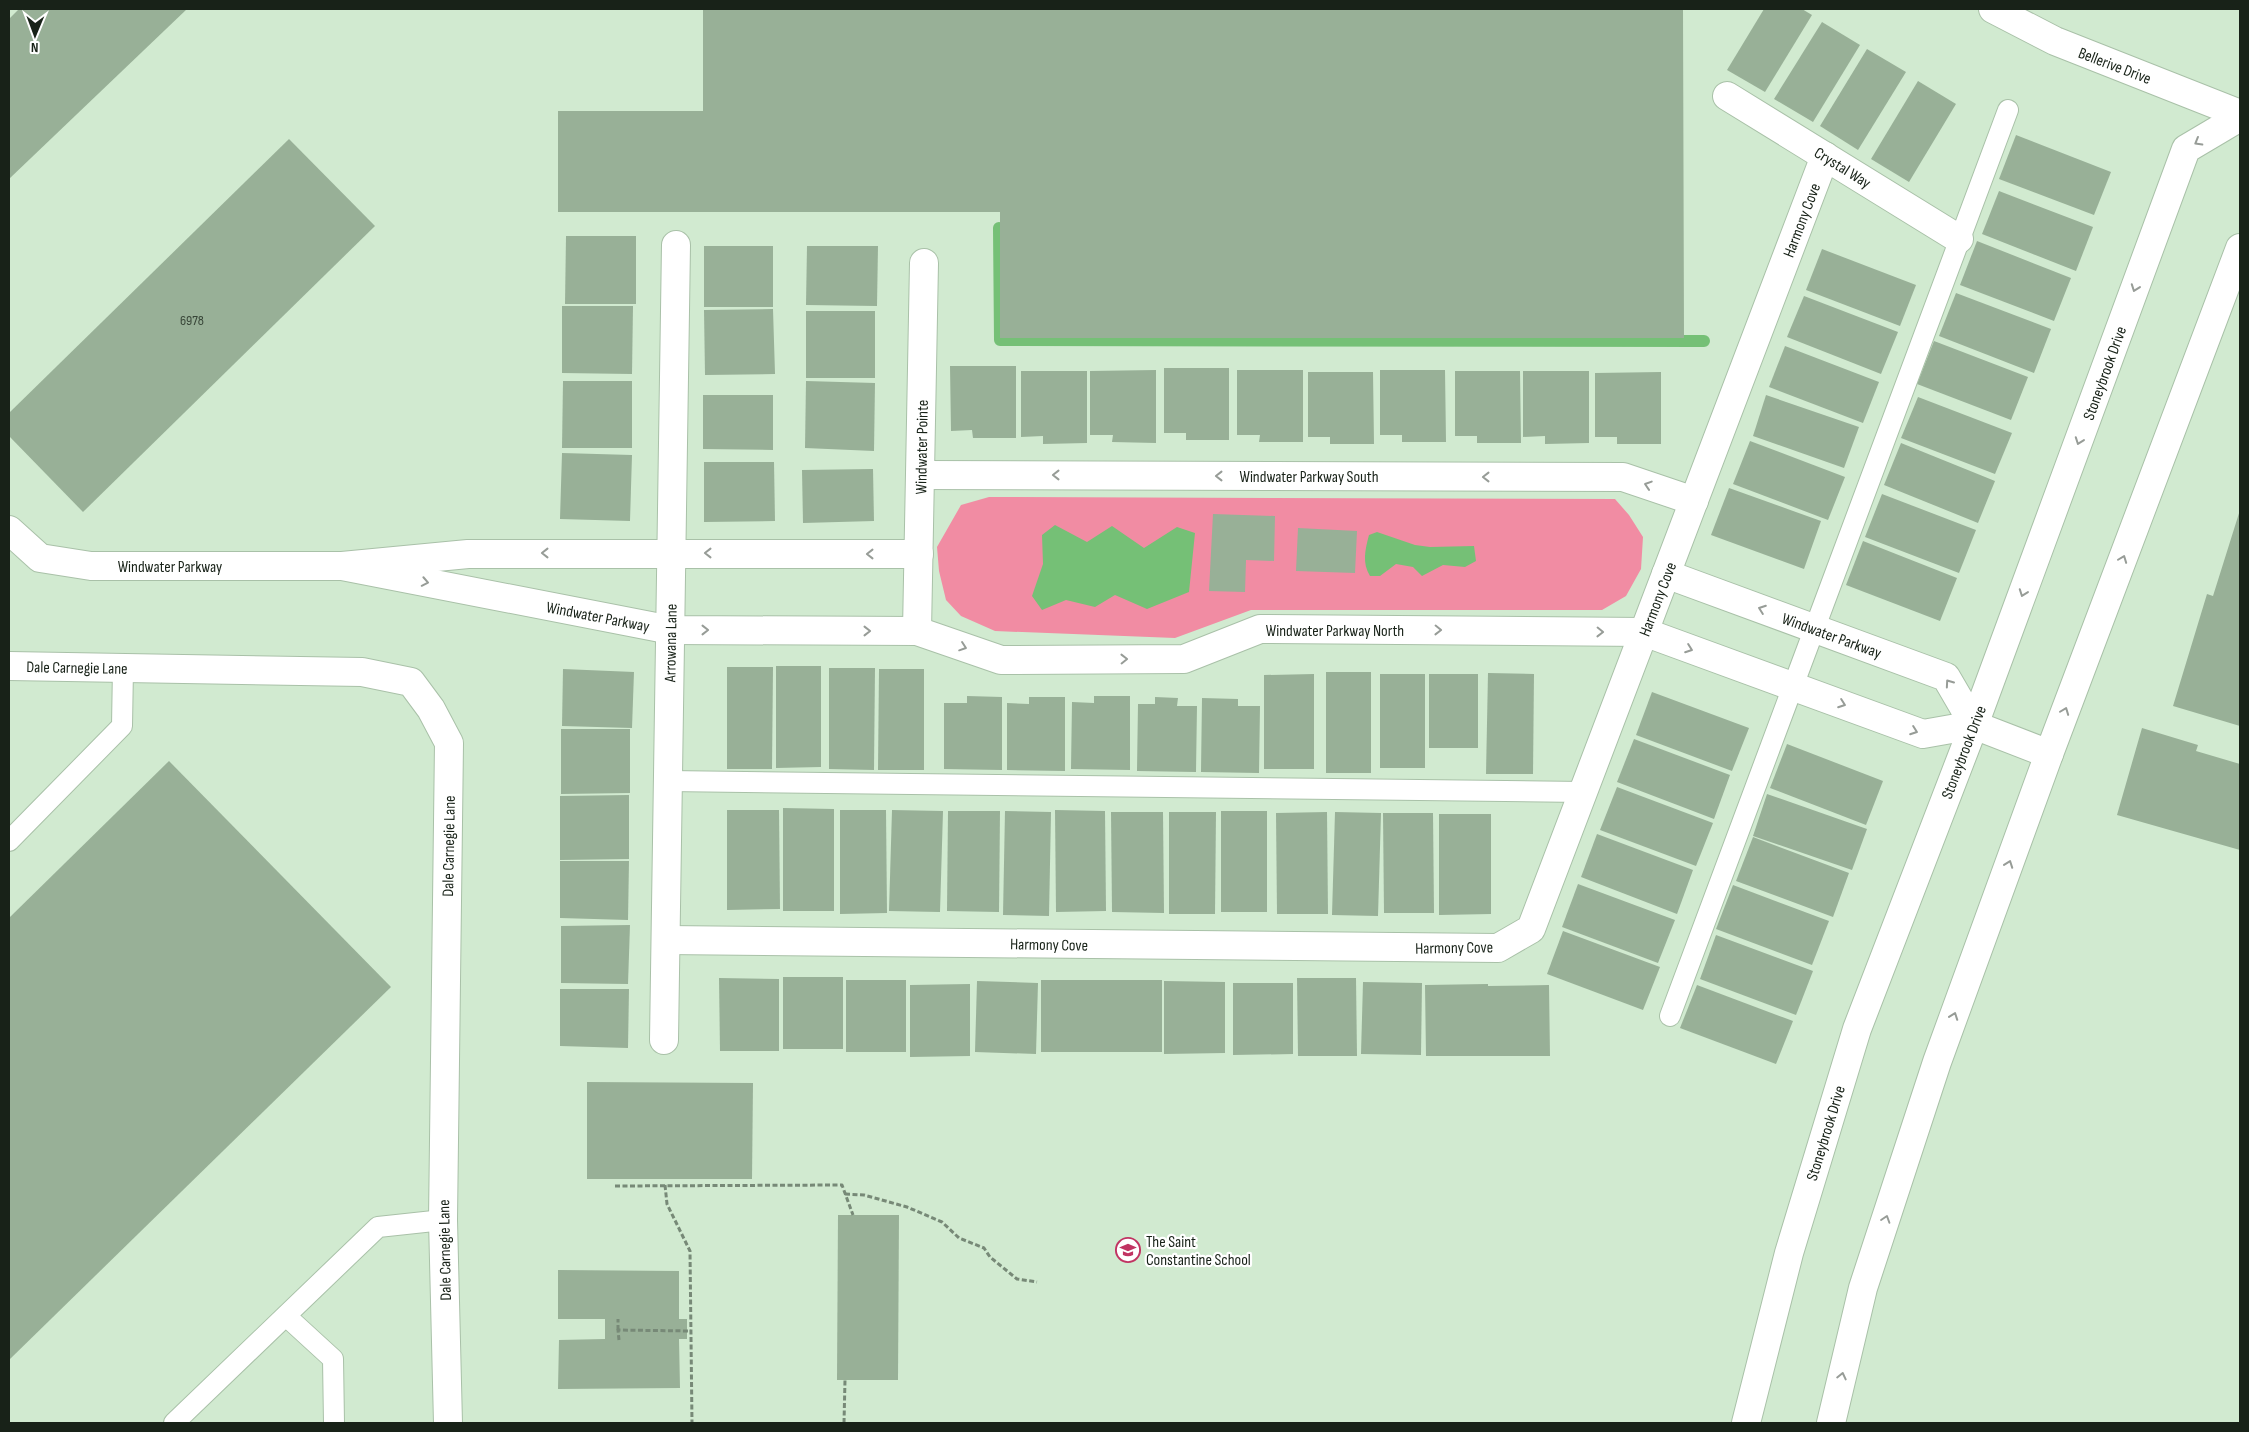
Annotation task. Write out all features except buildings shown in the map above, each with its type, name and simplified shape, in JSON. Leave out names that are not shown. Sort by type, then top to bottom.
[{"type":"street","name":"Bellerive Drive","points":[[1993,9],[2055,41],[2240,116]]},
{"type":"street","name":"Crystal Way","points":[[1727,96],[1959,239]]},
{"type":"street","name":"Stoneybrook Drive","points":[[1746,1423],[1789,1254],[1857,1029],[1974,725],[2186,149],[2240,116]]},
{"type":"street","name":"Harmony Cove","points":[[666,940],[1498,948],[1531,929],[1825,156]]},
{"type":"street","name":"Arrowana Lane","points":[[664,1040],[676,245]]},
{"type":"street","points":[[1831,1423],[1866,1280],[1937,1062],[2049,754],[2240,248]]},
{"type":"street","name":"Windwater Pointe","points":[[917,632],[924,263]]},
{"type":"street","name":"Windwater Parkway South","points":[[920,475],[1624,478],[1694,501]]},
{"type":"street","name":"Windwater Parkway","points":[[9,530],[40,558],[90,566],[342,566],[468,554],[672,552],[919,554]]},
{"type":"street","name":"Windwater Parkway","points":[[342,566],[671,630],[917,632]]},
{"type":"street","name":"Windwater Parkway","points":[[1666,574],[1946,677],[1974,725]]},
{"type":"street","name":"Windwater Parkway North","points":[[917,632],[1001,660],[1184,659],[1260,628],[1644,632]]},
{"type":"street","points":[[1644,632],[1922,734],[1974,725],[2049,754]]},
{"type":"street","name":"Dale Carnegie Lane","points":[[9,666],[362,672],[411,682],[431,709],[449,743],[443,1220],[448,1423]]},
{"type":"lane","points":[[1670,1016],[2008,110]]},
{"type":"lane","points":[[9,841],[122,726],[123,668]]},
{"type":"lane","points":[[668,781],[1583,792]]},
{"type":"lane","points":[[174,1423],[378,1227],[443,1220]]},
{"type":"lane","points":[[286,1316],[333,1359],[334,1423]]},
{"type":"path","points":[[665,1185],[667,1204],[690,1251],[692,1423]]},
{"type":"path","points":[[615,1186],[842,1185],[853,1215]]},
{"type":"path","points":[[845,1194],[864,1195],[898,1205],[942,1222],[959,1238],[984,1248],[990,1257],[1017,1279],[1037,1282]]},
{"type":"path","points":[[618,1319],[619,1340]]},
{"type":"path","points":[[618,1330],[691,1330]]},
{"type":"path","points":[[844,1423],[845,1380]]},
{"type":"shaded area","points":[[989,497],[1615,499],[1629,515],[1643,537],[1641,569],[1626,596],[1602,610],[1251,610],[1175,638],[995,631],[961,616],[946,600],[939,571],[937,547],[961,505]]},
{"type":"shaded area","points":[[1055,525],[1087,542],[1112,526],[1144,548],[1177,527],[1195,533],[1189,592],[1147,609],[1115,595],[1095,607],[1066,600],[1042,610],[1032,596],[1043,564],[1042,535]]},
{"type":"shaded area","points":[[1377,532],[1415,545],[1430,547],[1474,546],[1476,561],[1465,567],[1443,565],[1422,576],[1413,567],[1396,564],[1380,576],[1370,576],[1365,561],[1365,551],[1369,535]]},
{"type":"waterway","points":[[999,228],[1000,340],[1704,341]]},
{"type":"place","name":"The Saint Constantine School","points":[[1128,1250]]}]
